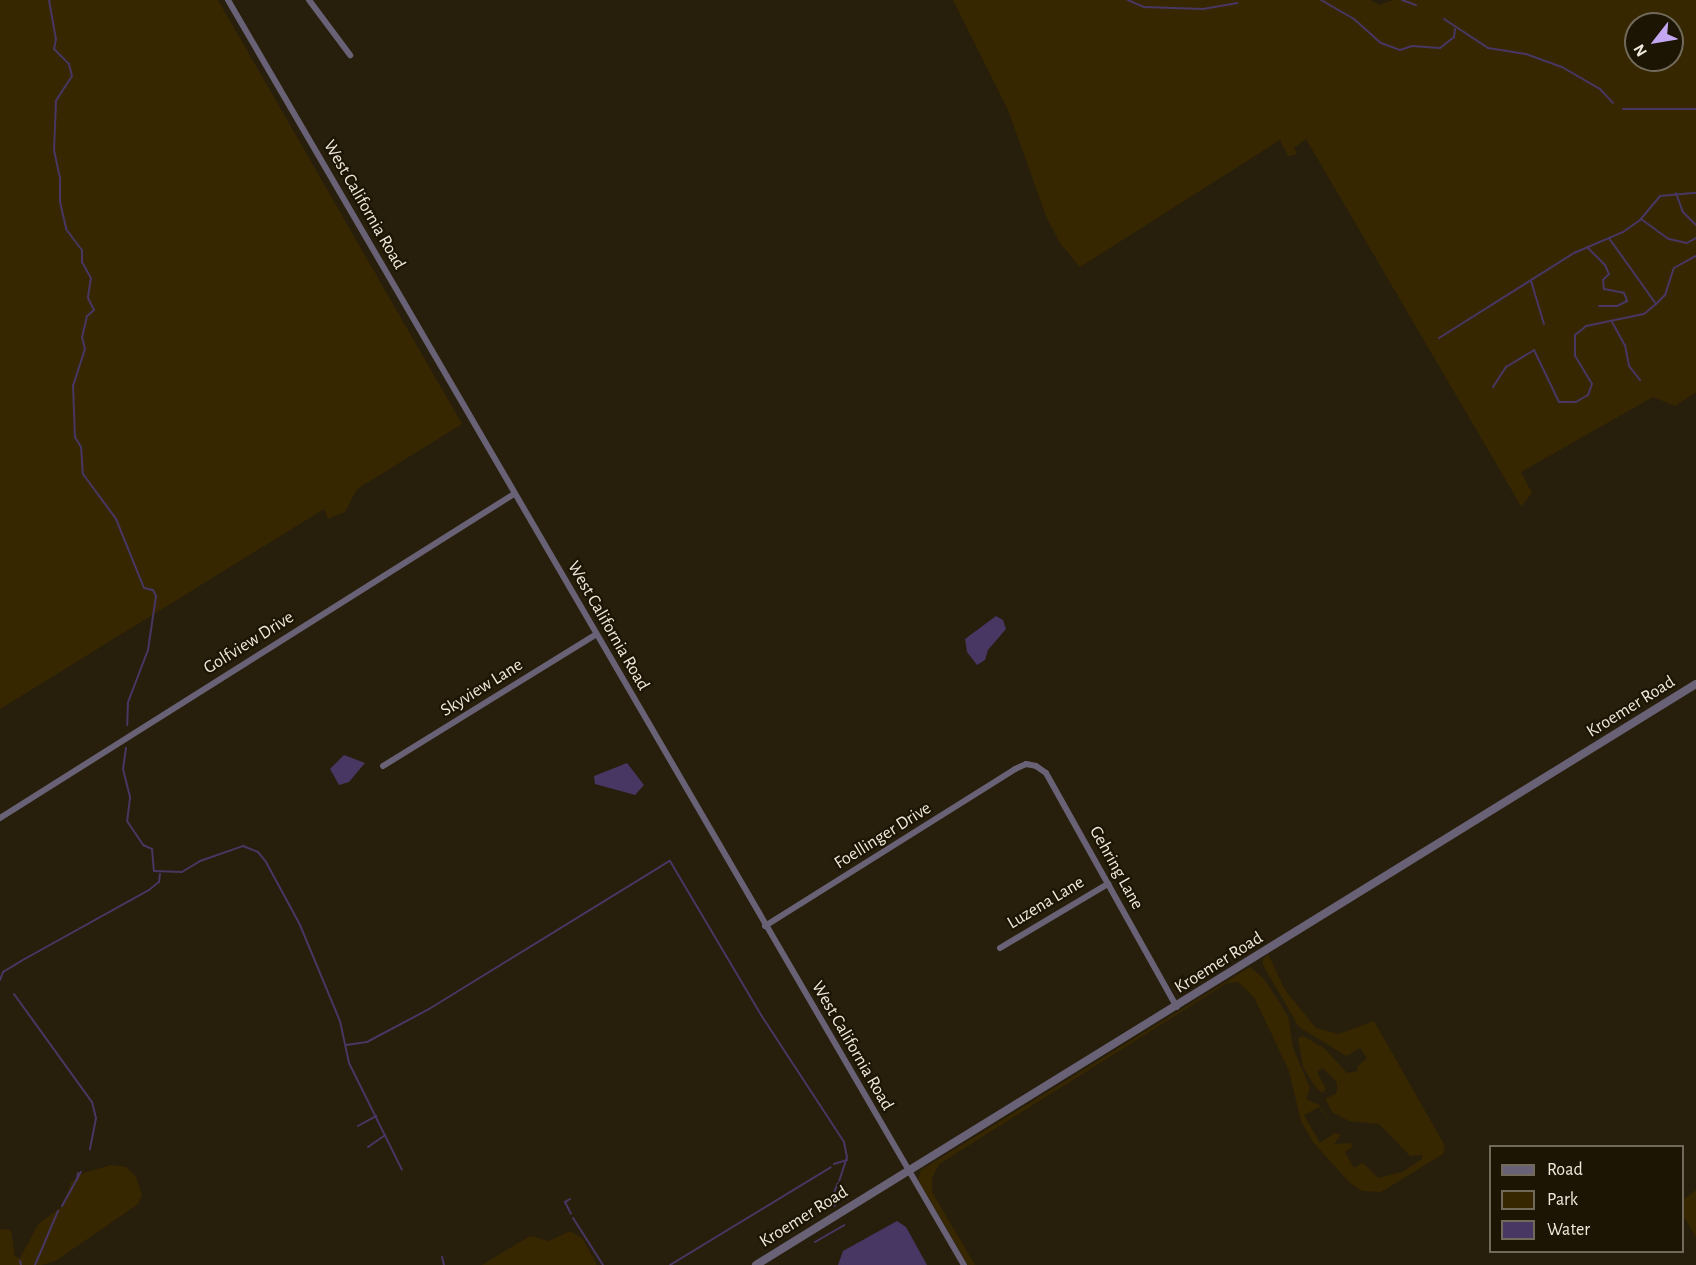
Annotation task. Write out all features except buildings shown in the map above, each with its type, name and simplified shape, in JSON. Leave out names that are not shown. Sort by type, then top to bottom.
[{"type":"street","name":"West California Road","points":[[228,0],[595,635],[964,1265]]},
{"type":"street","points":[[309,0],[350,55]]},
{"type":"street","name":"Golfview Drive","points":[[0,818],[514,494]]},
{"type":"street","name":"Skyview Lane","points":[[383,766],[595,635]]},
{"type":"street","name":"Kroemer Road","points":[[756,1265],[1178,1007],[1696,684]]},
{"type":"street","name":"Gehring Lane","points":[[1015,769],[1026,764],[1046,773],[1178,1007]]},
{"type":"street","name":"Foellinger Drive","points":[[765,926],[1015,769]]},
{"type":"street","name":"Luzena Lane","points":[[1000,948],[1108,884]]},
{"type":"green space","points":[[0,0],[218,0],[462,424],[357,489],[345,512],[328,519],[324,509],[0,709]]},
{"type":"green space","points":[[953,0],[1370,0],[1380,5],[1393,0],[1696,0],[1696,392],[1675,406],[1653,397],[1521,472],[1532,493],[1521,506],[1306,139],[1294,148],[1297,154],[1288,156],[1280,140],[1080,267],[1060,243],[1046,216],[1008,110]]},
{"type":"green space","points":[[1268,954],[1285,990],[1316,1028],[1339,1034],[1374,1021],[1445,1146],[1443,1154],[1381,1192],[1362,1191],[1349,1182],[1313,1142],[1301,1121],[1289,1071],[1254,997],[1238,982],[1227,983],[939,1164],[932,1178],[932,1192],[975,1265],[968,1265],[918,1180],[921,1170],[1250,967],[1264,979],[1288,1016],[1293,1048],[1310,1088],[1306,1099],[1319,1105],[1334,1129],[1319,1107],[1304,1115],[1320,1143],[1335,1133],[1341,1135],[1334,1144],[1350,1143],[1353,1146],[1345,1152],[1354,1168],[1363,1163],[1378,1178],[1402,1172],[1422,1159],[1422,1155],[1410,1156],[1379,1124],[1349,1121],[1333,1113],[1325,1099],[1337,1093],[1337,1083],[1323,1068],[1317,1072],[1326,1089],[1322,1093],[1316,1088],[1303,1067],[1298,1038],[1303,1036],[1324,1048],[1347,1073],[1358,1071],[1357,1067],[1367,1058],[1360,1048],[1346,1056],[1299,1027],[1263,965],[1263,959]]},
{"type":"green space","points":[[111,1165],[126,1167],[136,1177],[142,1195],[138,1204],[57,1260],[42,1265],[0,1265],[0,1229],[11,1230],[15,1257],[20,1258],[39,1223],[63,1206],[71,1182],[83,1173]]},
{"type":"green space","points":[[1696,1190],[1696,1237],[1684,1217],[1684,1199]]},
{"type":"green space","points":[[570,1231],[583,1239],[597,1265],[482,1265],[530,1236],[549,1241]]},
{"type":"water","points":[[996,616],[1003,620],[1006,629],[988,650],[985,660],[977,665],[967,652],[965,639]]},
{"type":"water","points":[[344,755],[365,763],[349,782],[339,785],[330,769]]},
{"type":"water","points":[[627,763],[644,785],[635,795],[595,784],[594,776]]},
{"type":"water","points":[[897,1221],[906,1227],[927,1265],[838,1265],[843,1251]]},
{"type":"waterway","points":[[49,0],[56,39],[54,49],[69,64],[72,76],[56,101],[54,150],[60,178],[60,202],[66,229],[82,250],[82,262],[91,278],[88,298],[94,310],[87,316],[82,337],[85,349],[73,385],[75,437],[81,447],[83,474],[116,519],[144,588],[153,590],[156,596],[148,650],[128,702],[127,725]]},
{"type":"waterway","points":[[1128,0],[1144,7],[1203,9],[1237,3]]},
{"type":"waterway","points":[[1321,0],[1354,19],[1381,43],[1400,50],[1412,46],[1440,48],[1454,37],[1455,29]]},
{"type":"waterway","points":[[1402,0],[1416,5]]},
{"type":"waterway","points":[[1444,19],[1488,48],[1526,54],[1562,67],[1600,89],[1613,103]]},
{"type":"waterway","points":[[1623,109],[1696,109]]},
{"type":"waterway","points":[[1676,193],[1683,212],[1696,225]]},
{"type":"waterway","points":[[1439,338],[1574,253],[1623,232],[1640,220],[1660,196],[1696,193]]},
{"type":"waterway","points":[[1641,219],[1669,239],[1687,243],[1696,238]]},
{"type":"waterway","points":[[1493,387],[1506,367],[1534,350],[1559,402],[1576,402],[1588,395],[1592,384],[1575,356],[1575,335],[1586,326],[1644,314],[1656,304],[1609,238]]},
{"type":"waterway","points":[[1587,247],[1605,265],[1609,274],[1603,280],[1604,289],[1624,293],[1627,301],[1617,306],[1599,306]]},
{"type":"waterway","points":[[1656,304],[1665,295],[1674,268],[1696,256]]},
{"type":"waterway","points":[[1531,281],[1544,324]]},
{"type":"waterway","points":[[1612,322],[1625,345],[1629,366],[1640,380]]},
{"type":"waterway","points":[[126,748],[123,769],[130,798],[127,821],[143,845],[152,849],[154,871],[182,872],[200,861],[243,846],[258,852],[266,862],[300,925],[340,1021],[349,1063],[402,1170]]},
{"type":"waterway","points":[[346,1045],[367,1042],[429,1009],[670,861],[761,1015],[844,1142],[847,1157],[839,1181]]},
{"type":"waterway","points":[[0,980],[3,972],[21,961],[149,890],[159,882],[160,874]]},
{"type":"waterway","points":[[14,994],[92,1102],[96,1118],[90,1149]]},
{"type":"waterway","points":[[358,1126],[376,1116]]},
{"type":"waterway","points":[[368,1147],[385,1135]]},
{"type":"waterway","points":[[834,1164],[847,1160]]},
{"type":"waterway","points":[[670,1265],[831,1167]]},
{"type":"waterway","points":[[62,1206],[81,1172]]},
{"type":"waterway","points":[[77,1180],[78,1173]]},
{"type":"waterway","points":[[835,1206],[831,1200],[838,1183]]},
{"type":"waterway","points":[[570,1199],[565,1202],[571,1214]]},
{"type":"waterway","points":[[35,1265],[58,1211]]},
{"type":"waterway","points":[[573,1218],[603,1265]]},
{"type":"waterway","points":[[815,1242],[845,1225]]},
{"type":"waterway","points":[[442,1257],[444,1265]]},
{"type":"waterway","points":[[20,1261],[21,1265]]}]
